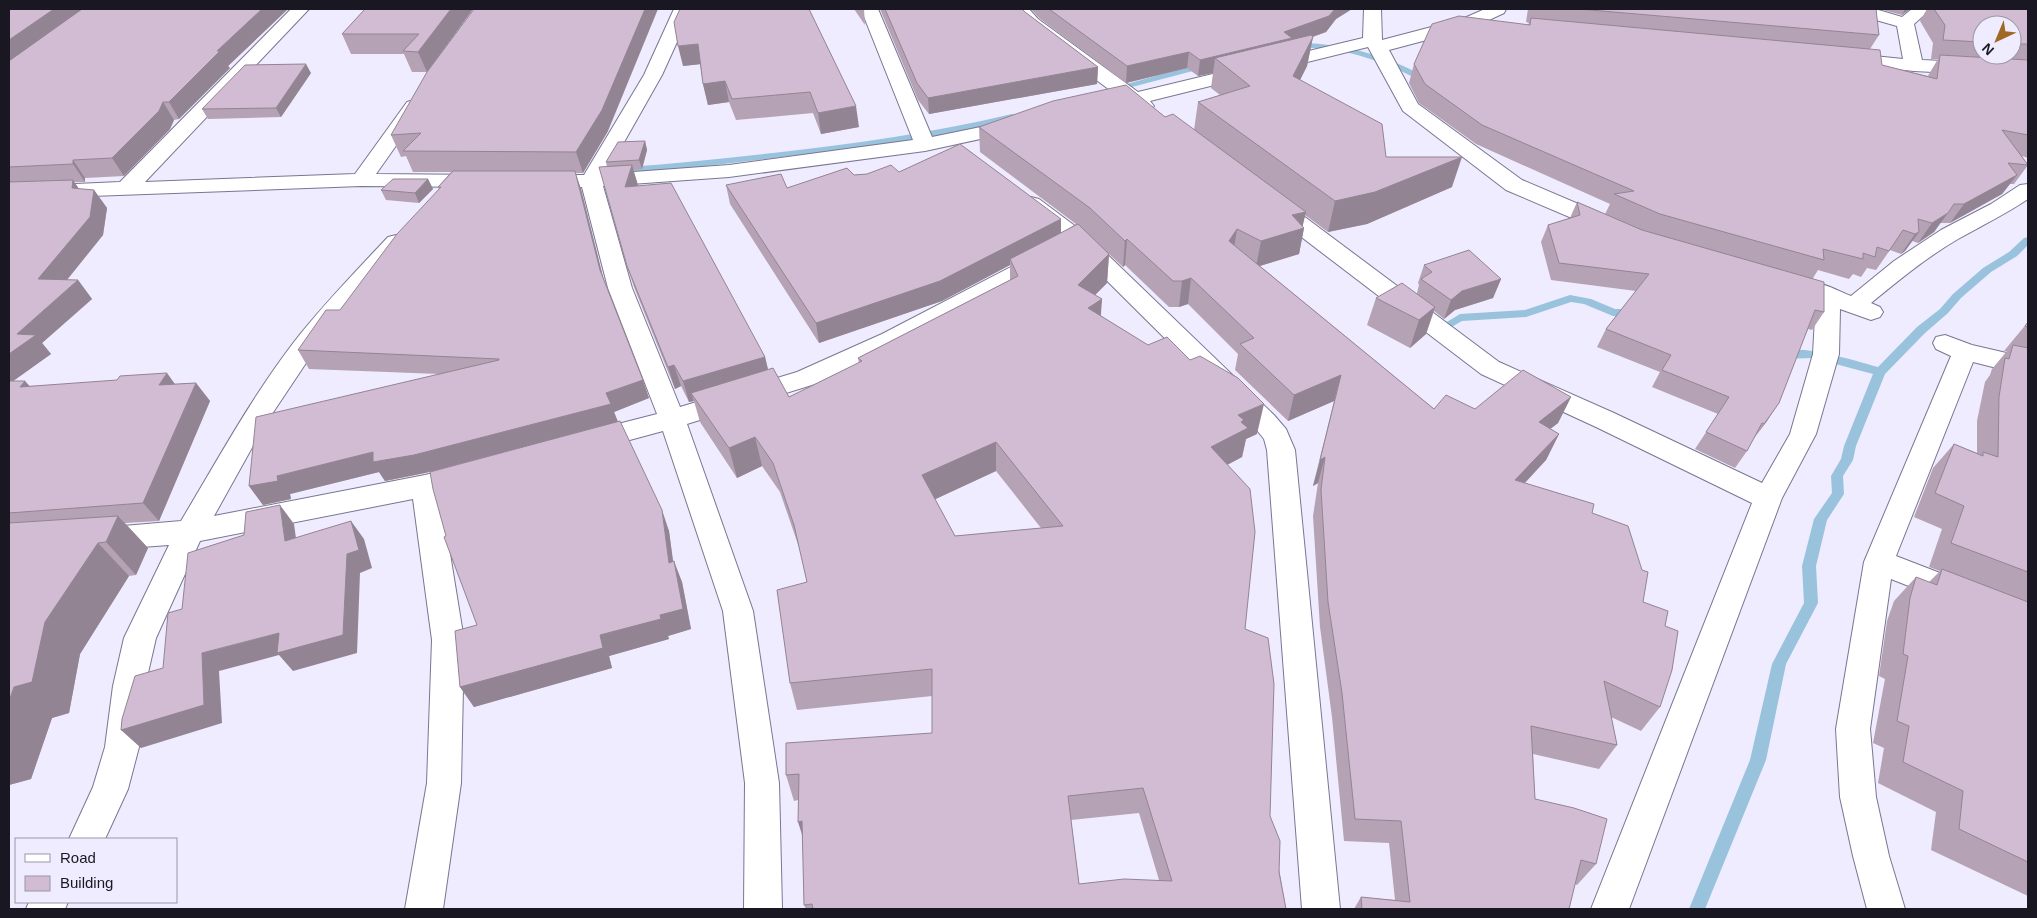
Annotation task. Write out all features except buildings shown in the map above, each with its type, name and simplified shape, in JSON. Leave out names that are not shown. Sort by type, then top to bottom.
[{"type":"street","points":[[126,189],[300,9]]},
{"type":"street","points":[[683,9],[675,32],[659,63],[591,181],[620,288],[672,418],[738,611],[762,783],[763,909]]},
{"type":"street","points":[[869,9],[936,143],[977,163]]},
{"type":"street","points":[[1020,9],[1032,23],[1159,117]]},
{"type":"street","points":[[1372,9],[1375,44],[1410,107],[1514,184],[1624,232]]},
{"type":"street","points":[[1088,110],[1466,24],[1498,9]]},
{"type":"street","points":[[1857,9],[1905,23]]},
{"type":"street","points":[[1905,23],[1923,9]]},
{"type":"street","points":[[1905,23],[1914,65]]},
{"type":"street","points":[[1466,24],[1505,27]]},
{"type":"street","points":[[1826,57],[1914,65],[2028,71]]},
{"type":"street","points":[[361,180],[422,94]]},
{"type":"street","points":[[9,193],[361,180],[591,181],[729,171],[936,143],[1032,122]]},
{"type":"street","points":[[87,838],[110,789],[122,747],[129,686],[140,638],[190,532],[254,421],[303,348],[352,289],[454,181]]},
{"type":"street","points":[[1013,190],[1078,240],[1265,422],[1276,436],[1281,450],[1321,909]]},
{"type":"street","points":[[1610,909],[1768,498],[1803,434],[1826,354],[1851,303],[1949,234],[1999,209],[2028,190]]},
{"type":"street","points":[[1261,195],[1490,368],[1605,420],[1768,498]]},
{"type":"street","points":[[567,447],[672,418],[814,374],[891,340],[1078,240]]},
{"type":"street","points":[[1791,283],[1851,303]]},
{"type":"street","points":[[1886,909],[1871,856],[1858,797],[1853,729],[1879,562],[1955,347],[2028,367]]},
{"type":"street","points":[[76,541],[190,532],[425,486],[491,468]]},
{"type":"street","points":[[424,909],[444,783],[448,640],[425,486]]},
{"type":"street","points":[[1879,562],[2028,620]]},
{"type":"waterway","points":[[1295,47],[1329,47],[1370,56],[1427,79]]},
{"type":"waterway","points":[[1113,89],[1205,65]]},
{"type":"waterway","points":[[626,170],[712,163],[852,146],[933,134],[1012,117]]},
{"type":"waterway","points":[[1880,372],[1921,330],[1944,311],[1957,296],[1987,270],[2013,254],[2028,240]]},
{"type":"waterway","points":[[1448,325],[1460,318],[1526,313],[1570,298],[1587,301],[1613,312],[1635,313]]},
{"type":"waterway","points":[[1781,355],[1813,354],[1880,372]]},
{"type":"waterway","points":[[1697,909],[1758,760],[1779,664],[1811,603],[1809,566],[1821,519],[1838,494],[1837,476],[1847,460],[1850,446],[1880,372]]}]
